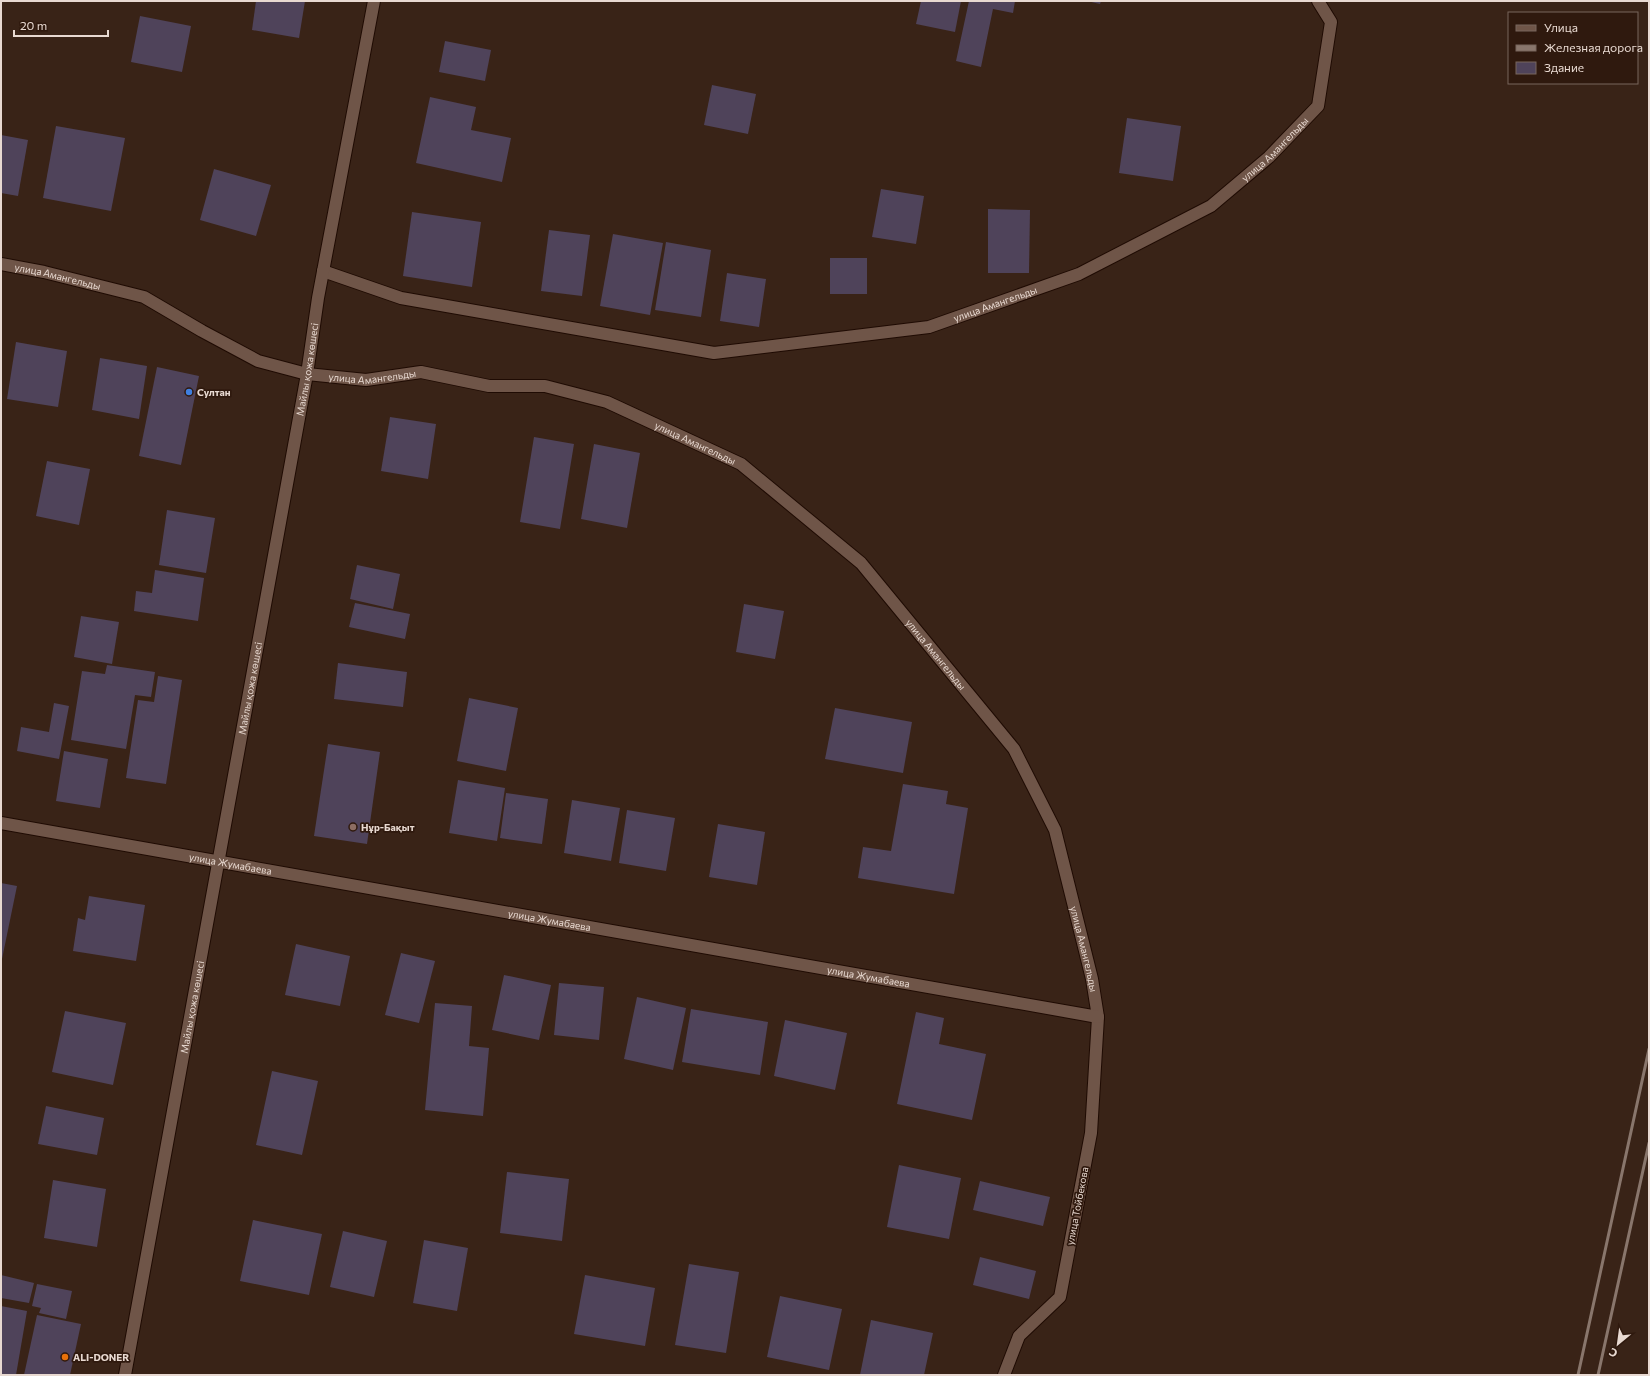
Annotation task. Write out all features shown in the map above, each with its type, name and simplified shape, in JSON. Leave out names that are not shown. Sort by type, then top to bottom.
[{"type":"street","name":"Майлы қожа көшесі","points":[[125,1375],[307,374],[323,271],[374,1]]},
{"type":"street","name":"улица Амангельды","points":[[323,271],[401,298],[714,353],[929,327],[1079,274],[1211,206],[1269,158],[1318,106],[1330,22],[1318,1]]},
{"type":"street","name":"улица Амангельды","points":[[1,264],[44,272],[144,297],[202,331],[258,361],[307,374],[366,380],[421,372],[489,386],[545,386],[607,402],[741,464],[862,563],[1014,749],[1055,830],[1092,978],[1098,1017]]},
{"type":"street","name":"улица Жумабаева","points":[[1,823],[1098,1017]]},
{"type":"street","name":"улица Тойбекова","points":[[1004,1375],[1019,1336],[1060,1297],[1092,1133],[1098,1017]]},
{"type":"building","points":[[256,1],[305,1],[299,38],[252,30]]},
{"type":"building","points":[[921,1],[961,1],[955,32],[916,24]]},
{"type":"building","points":[[969,1],[1015,1],[1013,13],[993,9],[981,67],[956,61]]},
{"type":"building","points":[[1087,1],[1101,1],[1100,4]]},
{"type":"building","points":[[140,16],[191,26],[182,72],[131,62]]},
{"type":"building","points":[[445,41],[491,50],[485,81],[439,72]]},
{"type":"building","points":[[712,85],[756,94],[748,134],[704,125]]},
{"type":"building","points":[[430,97],[476,107],[471,130],[511,138],[502,182],[416,163]]},
{"type":"building","points":[[1127,118],[1181,126],[1173,181],[1119,173]]},
{"type":"building","points":[[56,126],[125,138],[111,211],[43,198]]},
{"type":"building","points":[[1,135],[28,140],[18,196],[1,193]]},
{"type":"building","points":[[214,169],[271,185],[256,236],[200,220]]},
{"type":"building","points":[[881,189],[924,196],[916,244],[872,237]]},
{"type":"building","points":[[988,209],[1030,210],[1029,273],[988,273]]},
{"type":"building","points":[[412,212],[481,222],[472,287],[403,276]]},
{"type":"building","points":[[549,230],[590,235],[582,296],[541,291]]},
{"type":"building","points":[[613,234],[663,243],[650,315],[600,306]]},
{"type":"building","points":[[666,242],[711,250],[701,317],[655,310]]},
{"type":"building","points":[[830,258],[867,258],[867,294],[830,294]]},
{"type":"building","points":[[727,273],[766,279],[759,327],[720,321]]},
{"type":"building","points":[[16,342],[67,351],[58,407],[7,399]]},
{"type":"building","points":[[100,358],[147,366],[139,419],[92,410]]},
{"type":"building","points":[[157,367],[199,376],[181,465],[139,456]]},
{"type":"building","points":[[390,417],[436,424],[428,479],[381,471]]},
{"type":"building","points":[[534,437],[574,444],[560,529],[520,522]]},
{"type":"building","points":[[594,444],[640,453],[627,528],[581,519]]},
{"type":"building","points":[[47,461],[90,469],[79,525],[36,516]]},
{"type":"building","points":[[167,510],[215,518],[206,573],[159,565]]},
{"type":"building","points":[[357,565],[400,574],[393,609],[350,599]]},
{"type":"building","points":[[155,570],[204,578],[198,621],[134,611],[136,591],[152,593]]},
{"type":"building","points":[[355,603],[410,614],[405,639],[349,627]]},
{"type":"building","points":[[744,604],[784,611],[775,659],[736,652]]},
{"type":"building","points":[[81,616],[119,622],[112,664],[74,657]]},
{"type":"building","points":[[338,663],[407,672],[403,707],[334,699]]},
{"type":"building","points":[[107,665],[155,672],[151,697],[135,695],[126,749],[71,740],[82,671],[105,674]]},
{"type":"building","points":[[158,676],[182,680],[166,784],[126,778],[138,700],[154,702]]},
{"type":"building","points":[[469,698],[518,708],[506,771],[457,761]]},
{"type":"building","points":[[54,703],[69,706],[59,759],[17,751],[21,727],[49,732]]},
{"type":"building","points":[[835,708],[912,722],[903,773],[825,759]]},
{"type":"building","points":[[328,744],[380,752],[367,844],[314,836]]},
{"type":"building","points":[[64,751],[108,759],[100,808],[56,801]]},
{"type":"building","points":[[458,780],[505,788],[497,841],[449,833]]},
{"type":"building","points":[[903,784],[948,791],[946,804],[968,808],[954,894],[858,878],[863,847],[891,851]]},
{"type":"building","points":[[506,793],[548,799],[542,844],[500,838]]},
{"type":"building","points":[[572,800],[620,808],[611,861],[564,853]]},
{"type":"building","points":[[627,810],[675,818],[666,871],[619,863]]},
{"type":"building","points":[[718,824],[765,832],[757,885],[709,877]]},
{"type":"building","points":[[1,883],[17,886],[2,959],[1,959]]},
{"type":"building","points":[[89,896],[145,905],[136,961],[73,951],[78,918],[85,920]]},
{"type":"building","points":[[296,944],[350,956],[340,1006],[285,995]]},
{"type":"building","points":[[401,953],[435,961],[419,1023],[385,1015]]},
{"type":"building","points":[[504,975],[551,985],[539,1040],[492,1030]]},
{"type":"building","points":[[559,983],[604,987],[599,1040],[554,1035]]},
{"type":"building","points":[[637,997],[686,1008],[673,1070],[624,1059]]},
{"type":"building","points":[[435,1003],[472,1006],[469,1046],[489,1048],[483,1116],[425,1110]]},
{"type":"building","points":[[691,1009],[768,1022],[760,1075],[682,1062]]},
{"type":"building","points":[[65,1011],[126,1023],[113,1085],[52,1072]]},
{"type":"building","points":[[916,1012],[944,1018],[939,1044],[986,1054],[972,1120],[897,1104]]},
{"type":"building","points":[[785,1020],[847,1033],[835,1090],[774,1076]]},
{"type":"building","points":[[272,1071],[318,1081],[302,1155],[256,1145]]},
{"type":"building","points":[[46,1106],[104,1118],[97,1155],[38,1144]]},
{"type":"building","points":[[899,1165],[961,1178],[949,1239],[887,1227]]},
{"type":"building","points":[[507,1172],[569,1179],[562,1241],[500,1233]]},
{"type":"building","points":[[53,1180],[106,1189],[97,1247],[44,1238]]},
{"type":"building","points":[[980,1181],[1050,1197],[1043,1226],[973,1210]]},
{"type":"building","points":[[253,1220],[322,1234],[309,1295],[240,1281]]},
{"type":"building","points":[[343,1231],[387,1241],[374,1297],[330,1287]]},
{"type":"building","points":[[424,1240],[468,1248],[457,1311],[413,1303]]},
{"type":"building","points":[[980,1257],[1036,1271],[1029,1299],[973,1285]]},
{"type":"building","points":[[689,1264],[739,1272],[726,1353],[675,1345]]},
{"type":"building","points":[[1,1275],[34,1283],[29,1303],[1,1298]]},
{"type":"building","points":[[585,1275],[655,1288],[645,1346],[574,1334]]},
{"type":"building","points":[[37,1284],[72,1291],[66,1319],[39,1313],[41,1308],[32,1306]]},
{"type":"building","points":[[780,1296],[842,1309],[829,1370],[767,1357]]},
{"type":"building","points":[[1,1306],[27,1311],[16,1375],[1,1375]]},
{"type":"building","points":[[37,1315],[81,1324],[70,1375],[24,1375]]},
{"type":"building","points":[[871,1320],[933,1333],[924,1375],[860,1375]]},
{"type":"railway","points":[[1578,1375],[1649,1049]]},
{"type":"railway","points":[[1598,1375],[1649,1143]]},
{"type":"place","name":"Султан","points":[[189,392]]},
{"type":"place","name":"Нұр-Бақыт","points":[[353,827]]},
{"type":"place","name":"ALI-DONER","points":[[65,1357]]}]
